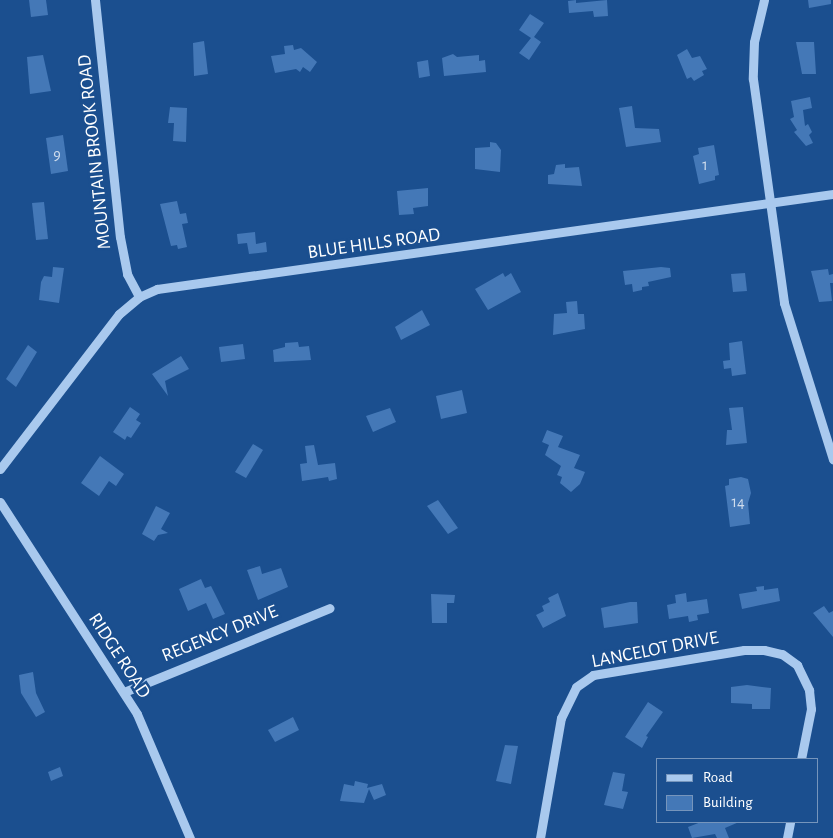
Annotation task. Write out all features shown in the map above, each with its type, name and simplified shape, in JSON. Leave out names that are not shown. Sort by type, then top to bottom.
[{"type":"street","name":"MOUNTAIN BROOK ROAD","points":[[95,0],[120,237],[127,274],[138,297]]},
{"type":"street","points":[[764,0],[754,42],[753,79],[772,203],[784,303],[833,459]]},
{"type":"street","name":"BLUE HILLS ROAD","points":[[0,469],[104,332],[138,297],[170,286],[429,253],[833,194]]},
{"type":"street","name":"RIDGE ROAD","points":[[0,502],[124,692],[148,735],[190,838]]},
{"type":"street","name":"REGENCY DRIVE","points":[[124,692],[330,608]]},
{"type":"street","name":"LANCELOT DRIVE","points":[[540,838],[563,711],[576,687],[593,675],[744,650],[764,650],[782,654],[797,665],[809,690],[811,709],[801,758]]},
{"type":"street","points":[[787,838],[790,823]]},
{"type":"building","points":[[29,0],[46,0],[48,15],[31,17]]},
{"type":"building","points":[[576,0],[576,3],[607,0],[608,16],[594,17],[593,11],[569,13],[568,1]]},
{"type":"building","points":[[808,0],[831,0],[831,4],[809,8]]},
{"type":"building","points":[[530,14],[544,23],[534,37],[541,42],[529,60],[519,53],[531,38],[519,30]]},
{"type":"building","points":[[204,41],[208,74],[194,76],[193,43]]},
{"type":"building","points":[[796,42],[814,42],[816,74],[802,74]]},
{"type":"building","points":[[293,45],[294,50],[301,48],[317,62],[310,72],[303,67],[300,72],[296,69],[275,73],[271,56],[285,54],[284,46]]},
{"type":"building","points":[[687,49],[692,58],[700,56],[707,69],[702,71],[704,75],[694,81],[691,77],[687,79],[677,55]]},
{"type":"building","points":[[453,54],[457,57],[479,55],[479,61],[485,60],[486,72],[444,76],[442,58]]},
{"type":"building","points":[[43,55],[51,91],[30,94],[27,57]]},
{"type":"building","points":[[428,60],[430,76],[419,78],[417,62]]},
{"type":"building","points":[[810,97],[812,108],[803,110],[805,126],[808,124],[812,132],[809,135],[813,143],[806,146],[794,132],[797,130],[790,119],[794,117],[791,101]]},
{"type":"building","points":[[632,106],[635,128],[659,129],[661,142],[626,147],[619,108]]},
{"type":"building","points":[[170,107],[187,108],[186,142],[173,141],[174,123],[168,123]]},
{"type":"building","points":[[63,135],[68,171],[51,174],[46,138]]},
{"type":"building","points":[[490,142],[496,143],[501,150],[500,172],[475,169],[475,148],[490,147]]},
{"type":"building","points":[[714,145],[719,175],[715,176],[715,180],[699,184],[693,156],[699,154],[698,148]]},
{"type":"building","points":[[565,164],[565,168],[579,167],[582,186],[548,184],[548,175],[554,174],[556,165]]},
{"type":"building","points":[[428,188],[428,206],[413,208],[414,214],[399,215],[397,191]]},
{"type":"building","points":[[177,201],[180,214],[186,213],[188,223],[182,224],[187,247],[178,249],[177,245],[171,246],[160,204]]},
{"type":"building","points":[[44,202],[48,239],[36,240],[32,203]]},
{"type":"building","points":[[255,232],[256,244],[266,242],[267,252],[249,254],[247,243],[238,244],[237,234]]},
{"type":"building","points":[[53,267],[64,268],[59,303],[39,300],[41,282],[44,276],[52,277]]},
{"type":"building","points":[[661,267],[670,268],[671,277],[648,282],[649,286],[642,287],[642,290],[633,292],[632,284],[625,285],[623,271]]},
{"type":"building","points":[[828,269],[829,275],[833,274],[833,283],[830,283],[832,301],[819,302],[811,271]]},
{"type":"building","points":[[503,273],[505,277],[511,273],[521,292],[488,310],[475,289]]},
{"type":"building","points":[[745,273],[747,291],[733,292],[731,274]]},
{"type":"building","points":[[577,301],[578,314],[584,314],[585,329],[553,335],[554,314],[567,313],[566,302]]},
{"type":"building","points":[[422,310],[430,325],[401,340],[395,327]]},
{"type":"building","points":[[742,341],[746,374],[732,376],[731,368],[724,369],[723,361],[730,360],[729,343]]},
{"type":"building","points":[[298,342],[299,347],[309,346],[311,360],[274,362],[273,350],[285,347],[285,343]]},
{"type":"building","points":[[243,344],[245,359],[221,362],[219,347]]},
{"type":"building","points":[[28,345],[37,352],[16,387],[6,379]]},
{"type":"building","points":[[181,356],[189,369],[165,381],[168,396],[152,374]]},
{"type":"building","points":[[462,390],[467,413],[441,419],[436,396]]},
{"type":"building","points":[[130,407],[140,414],[136,420],[141,423],[131,438],[127,436],[125,440],[113,432]]},
{"type":"building","points":[[743,407],[747,443],[726,445],[727,430],[732,430],[729,408]]},
{"type":"building","points":[[390,408],[396,422],[373,432],[366,416]]},
{"type":"building","points":[[547,430],[563,436],[558,447],[580,455],[574,468],[585,472],[580,484],[571,492],[560,483],[562,477],[557,475],[561,466],[545,455],[549,445],[542,442]]},
{"type":"building","points":[[253,444],[263,450],[246,478],[235,472]]},
{"type":"building","points":[[314,445],[318,465],[335,463],[337,479],[329,481],[328,477],[302,481],[300,464],[307,463],[305,446]]},
{"type":"building","points":[[100,456],[124,474],[116,486],[109,481],[99,496],[81,483]]},
{"type":"building","points":[[741,477],[748,479],[751,493],[748,503],[750,524],[730,527],[725,486],[729,485],[729,479]]},
{"type":"building","points":[[438,500],[458,528],[448,534],[427,506]]},
{"type":"building","points":[[156,506],[170,513],[161,529],[168,533],[158,535],[154,541],[142,534]]},
{"type":"building","points":[[260,566],[262,574],[281,568],[288,587],[258,600],[247,570]]},
{"type":"building","points":[[201,579],[205,588],[211,586],[225,614],[213,619],[206,603],[188,611],[179,589]]},
{"type":"building","points":[[764,586],[764,590],[778,588],[780,601],[742,609],[739,594],[757,591],[756,587]]},
{"type":"building","points":[[558,593],[566,616],[543,628],[536,615],[544,611],[542,606],[550,602],[548,598]]},
{"type":"building","points":[[686,593],[687,602],[707,599],[709,613],[697,615],[698,620],[689,622],[688,616],[669,619],[667,605],[676,603],[675,595]]},
{"type":"building","points":[[431,594],[455,595],[454,603],[447,603],[447,623],[432,623]]},
{"type":"building","points":[[637,602],[638,623],[604,628],[601,608]]},
{"type":"building","points":[[824,606],[829,613],[833,611],[833,637],[813,613]]},
{"type":"building","points":[[33,672],[36,693],[45,712],[36,717],[21,693],[19,675]]},
{"type":"building","points":[[747,685],[771,688],[770,709],[752,709],[752,704],[731,703],[731,687]]},
{"type":"building","points":[[648,702],[663,712],[646,736],[648,737],[642,748],[625,737]]},
{"type":"building","points":[[293,717],[299,730],[275,742],[268,730]]},
{"type":"building","points":[[505,745],[518,746],[511,784],[496,781]]},
{"type":"building","points":[[60,767],[63,776],[51,781],[48,772]]},
{"type":"building","points":[[613,772],[625,774],[622,791],[628,792],[623,809],[604,805]]},
{"type":"building","points":[[355,781],[368,784],[367,788],[382,784],[386,795],[374,800],[369,789],[364,803],[340,801],[344,784],[354,786]]},
{"type":"building","points":[[698,823],[737,823],[725,828],[729,838],[717,838],[715,834],[692,838],[688,827]]}]
